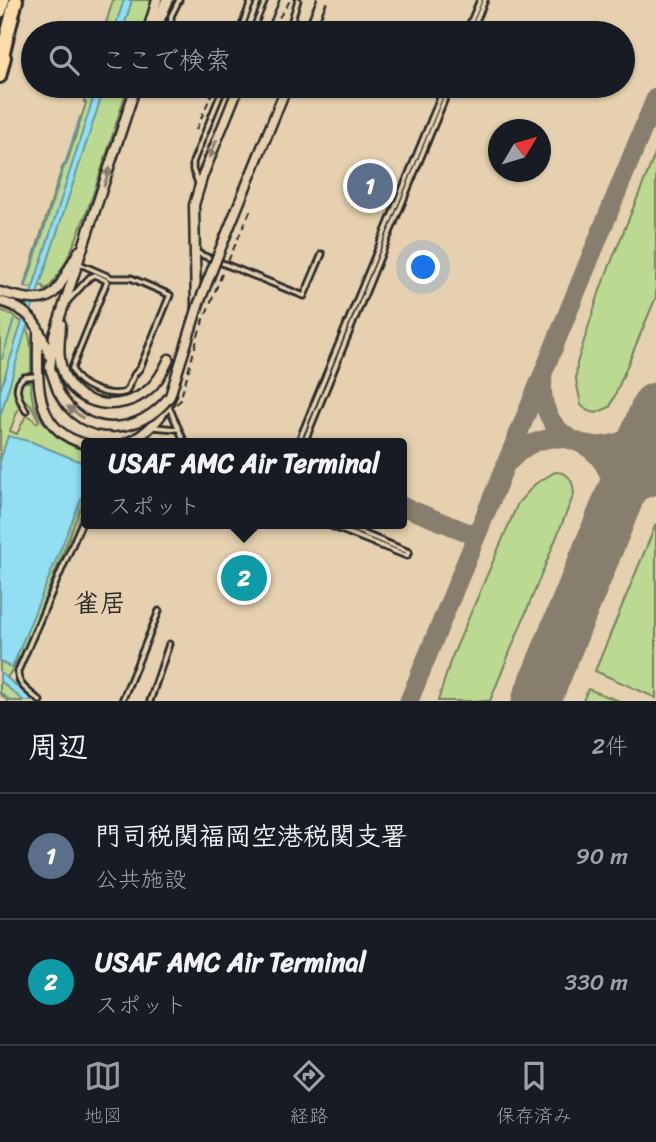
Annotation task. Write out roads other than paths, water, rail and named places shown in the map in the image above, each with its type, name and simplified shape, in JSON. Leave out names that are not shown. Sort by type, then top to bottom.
[{"type":"highway","points":[[0,11],[3,0]]},
{"type":"highway","points":[[0,45],[11,0]]},
{"type":"highway","points":[[0,64],[18,0]]},
{"type":"highway","points":[[0,77],[18,0]]},
{"type":"street","points":[[150,21],[157,0]]},
{"type":"street","points":[[159,21],[166,0]]},
{"type":"street","points":[[265,21],[274,0]]},
{"type":"street","points":[[313,21],[323,0]]},
{"type":"street","points":[[50,358],[61,314],[132,98]]},
{"type":"street","points":[[135,438],[151,427],[169,407],[177,382],[196,304],[193,217],[199,185],[234,98]]},
{"type":"street","points":[[0,301],[22,309],[38,328],[50,358],[53,384],[71,411],[101,426],[121,427],[147,419],[161,408],[170,396],[198,303],[282,98]]},
{"type":"street","points":[[0,292],[38,299],[52,294],[59,289],[86,239]]},
{"type":"street","points":[[61,314],[58,350],[64,375],[80,395],[92,402],[119,405],[141,396],[157,381],[169,359]]},
{"type":"street","points":[[38,328],[38,384],[46,415],[65,436],[81,442]]},
{"type":"lane","points":[[163,21],[171,0]]},
{"type":"lane","points":[[170,21],[179,0]]},
{"type":"lane","points":[[244,21],[252,0]]},
{"type":"lane","points":[[250,21],[259,0]]},
{"type":"lane","points":[[293,21],[298,0]]},
{"type":"lane","points":[[316,21],[323,0]]},
{"type":"lane","points":[[474,21],[482,0]]},
{"type":"lane","points":[[199,185],[193,162],[219,98]]},
{"type":"lane","points":[[300,438],[442,98]]},
{"type":"lane","points":[[306,438],[442,98]]},
{"type":"lane","points":[[195,252],[304,296],[322,254]]},
{"type":"lane","points":[[65,304],[90,277],[95,275],[107,281],[72,368],[80,382],[112,395],[126,392],[140,368],[170,295],[131,278],[112,278],[79,263]]},
{"type":"lane","points":[[26,411],[17,392],[18,384],[24,377],[38,376]]},
{"type":"lane","points":[[169,407],[182,438]]},
{"type":"lane","points":[[151,427],[178,430]]},
{"type":"lane","points":[[40,701],[22,685],[18,679],[18,671],[81,525]]},
{"type":"lane","points":[[339,529],[407,556],[409,552],[352,529]]},
{"type":"lane","points":[[122,701],[159,611]]},
{"type":"lane","points":[[149,701],[169,644]]},
{"type":"water","points":[[124,0],[132,0],[126,21],[117,21]]},
{"type":"water","points":[[93,98],[101,98],[32,309],[0,417],[0,391]]},
{"type":"water","points":[[8,436],[32,442],[81,462],[81,499],[12,668],[0,661],[0,461]]},
{"type":"water","points":[[0,672],[34,701],[24,701],[0,681]]},
{"type":"waterway","points":[[26,286],[80,117]]},
{"type":"waterway","points":[[2,359],[14,319]]},
{"type":"waterway","points":[[0,692],[11,701]]},
{"type":"place","name":"門司税関福岡空港税関支署","points":[[370,186]]},
{"type":"place","name":"USAF AMC Air Terminal","points":[[244,578]]},
{"type":"district","name":"雀居","points":[[100,603]]}]
